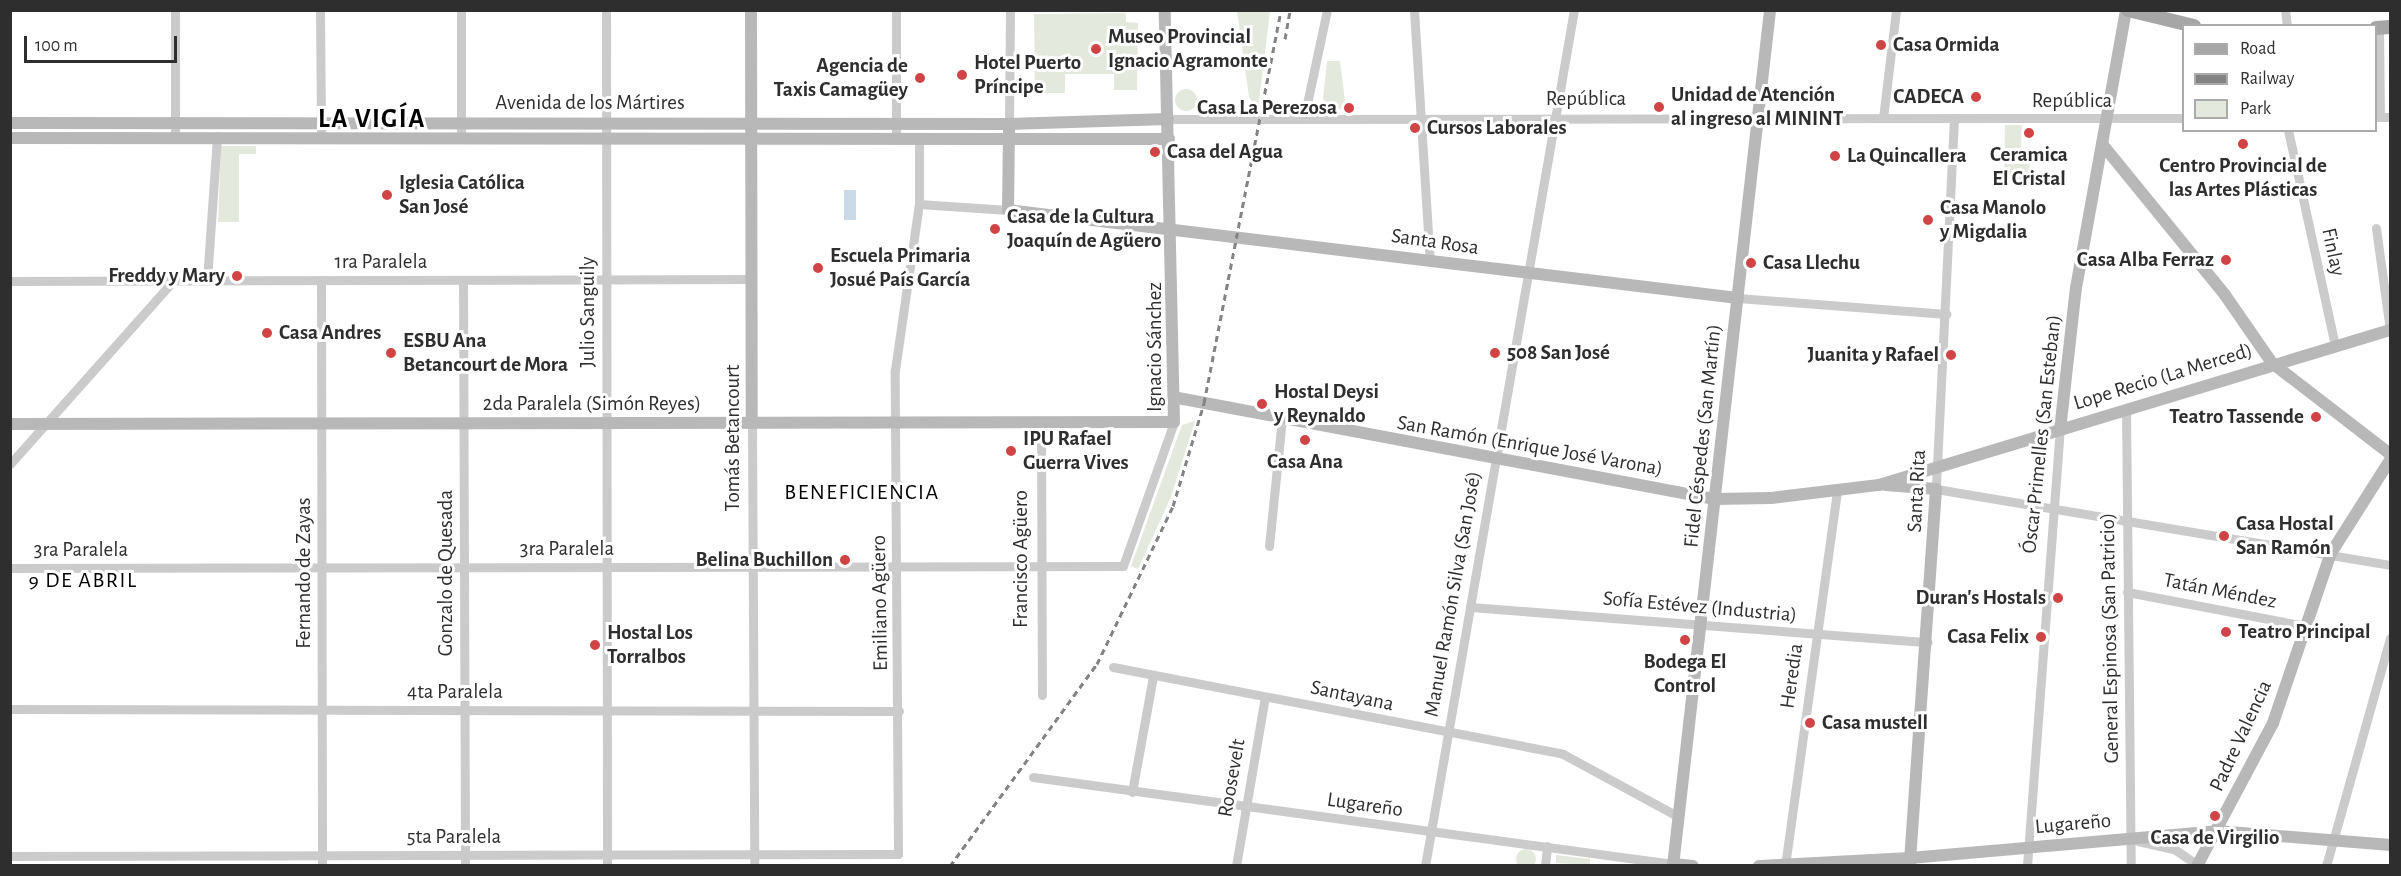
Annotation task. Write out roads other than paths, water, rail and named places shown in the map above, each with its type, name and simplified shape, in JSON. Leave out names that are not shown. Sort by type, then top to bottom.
[{"type":"main road","name":"Tomás Betancourt","points":[[751,10],[752,423]]},
{"type":"main road","name":"Ignacio Sánchez","points":[[1165,10],[1178,398],[1174,422]]},
{"type":"main road","name":"Fidel Céspedes (San Martín)","points":[[1673,865],[1677,816],[1703,623],[1714,499],[1770,10]]},
{"type":"main road","points":[[2127,10],[2186,24]]},
{"type":"main road","name":"Óscar Primelles (San Esteban)","points":[[2060,429],[2076,288],[2127,10]]},
{"type":"main road","name":"Avenida de los Mártires","points":[[10,123],[1009,124],[1151,123],[1168,119]]},
{"type":"main road","points":[[1151,123],[1151,138]]},
{"type":"main road","points":[[1008,210],[1009,124]]},
{"type":"main road","name":"Avenida de los Mártires","points":[[10,138],[606,136],[1168,139]]},
{"type":"main road","points":[[2102,144],[2225,295],[2272,363],[2391,454]]},
{"type":"main road","name":"Santa Rosa","points":[[1008,210],[1173,228],[1527,275],[1738,298]]},
{"type":"main road","name":"Lope Recio (La Merced)","points":[[1879,485],[2272,363],[2390,330]]},
{"type":"main road","name":"San Ramón (Enrique José Varona)","points":[[1178,398],[1496,461],[1714,499],[1837,491],[1879,485]]},
{"type":"main road","name":"2da Paralela (Simón Reyes)","points":[[10,424],[1174,422]]},
{"type":"main road","name":"Padre Valencia","points":[[2198,865],[2273,723],[2331,553],[2391,460]]},
{"type":"main road","points":[[1879,485],[1936,489]]},
{"type":"main road","name":"Santa Rita","points":[[1910,862],[1928,642],[1936,489]]},
{"type":"main road","name":"Lugareño","points":[[1759,866],[1910,862],[2028,847],[2217,831],[2333,838],[2391,845]]},
{"type":"main road","name":"Lugareño","points":[[1673,865],[1693,866]]},
{"type":"street","points":[[175,10],[175,136]]},
{"type":"street","points":[[320,10],[321,136]]},
{"type":"street","points":[[460,136],[461,10]]},
{"type":"street","name":"Julio Sanguily","points":[[606,10],[607,866]]},
{"type":"street","points":[[896,10],[896,138]]},
{"type":"street","points":[[1009,124],[1010,10]]},
{"type":"street","points":[[1304,118],[1327,10]]},
{"type":"street","points":[[1414,10],[1430,261]]},
{"type":"street","name":"Manuel Ramón Silva (San José)","points":[[1425,866],[1446,734],[1574,10]]},
{"type":"street","points":[[1883,118],[1896,10]]},
{"type":"street","points":[[2382,28],[2378,117],[2391,117]]},
{"type":"street","name":"República","points":[[1168,119],[1421,115],[2182,118]]},
{"type":"street","name":"Santa Rita","points":[[1936,489],[1946,314],[1953,118]]},
{"type":"street","name":"Finlay","points":[[2288,132],[2335,345]]},
{"type":"street","points":[[207,280],[217,136]]},
{"type":"street","name":"Emiliano Agüero","points":[[898,854],[896,345],[919,204],[919,138]]},
{"type":"street","name":"Santa Rosa","points":[[919,204],[1008,210]]},
{"type":"street","points":[[2376,228],[2390,330]]},
{"type":"street","name":"1ra Paralela","points":[[10,281],[751,279]]},
{"type":"street","name":"Fernando de Zayas","points":[[321,280],[322,866]]},
{"type":"street","name":"Gonzalo de Quesada","points":[[464,280],[465,866]]},
{"type":"street","points":[[10,464],[41,424],[173,281]]},
{"type":"street","name":"Santa Rosa","points":[[1738,298],[1946,314]]},
{"type":"street","name":"General Espinosa (San Patricio)","points":[[2126,410],[2131,866]]},
{"type":"street","points":[[1269,546],[1282,419]]},
{"type":"street","name":"Francisco Agüero","points":[[1041,422],[1042,695]]},
{"type":"street","name":"Ignacio Sánchez","points":[[1123,566],[1174,422]]},
{"type":"street","name":"Tomás Betancourt","points":[[752,423],[754,866]]},
{"type":"street","name":"Óscar Primelles (San Esteban)","points":[[2027,866],[2052,510],[2060,429]]},
{"type":"street","points":[[1936,489],[2052,510],[2331,553],[2391,565]]},
{"type":"street","name":"Heredia","points":[[1785,865],[1837,491]]},
{"type":"street","name":"3ra Paralela","points":[[10,568],[1123,566]]},
{"type":"street","name":"Tatán Méndez","points":[[2127,592],[2306,626]]},
{"type":"street","name":"Sofía Estévez (Industria)","points":[[1470,607],[1703,623],[1928,642]]},
{"type":"street","points":[[2326,866],[2388,657],[2391,638]]},
{"type":"street","name":"Santayana","points":[[1113,667],[1446,734],[1563,754],[1677,816]]},
{"type":"street","points":[[1131,792],[1152,676]]},
{"type":"street","name":"Roosevelt","points":[[1236,866],[1264,697]]},
{"type":"street","name":"4ta Paralela","points":[[10,709],[899,711]]},
{"type":"street","name":"Lugareño","points":[[1033,777],[1430,834],[1547,846],[1673,865]]},
{"type":"street","points":[[2131,839],[2174,849],[2198,865]]},
{"type":"street","points":[[1545,866],[1547,846]]},
{"type":"street","name":"5ta Paralela","points":[[10,856],[898,854]]},
{"type":"water","points":[[844,190],[856,190],[856,220],[844,220]]},
{"type":"railway","points":[[950,866],[1097,664],[1173,506],[1204,403],[1281,10]]},
{"type":"railway","points":[[1285,39],[1290,10]]},
{"type":"place","name":"Casa Ormida","points":[[1881,45]]},
{"type":"place","name":"Museo Provincial Ignacio Agramonte","points":[[1096,49]]},
{"type":"place","name":"Hotel Puerto Príncipe","points":[[962,75]]},
{"type":"place","name":"Agencia de Taxis Camagüey","points":[[920,78]]},
{"type":"place","name":"CADECA","points":[[1976,97]]},
{"type":"place","name":"Unidad de Atención al ingreso al MININT","points":[[1659,107]]},
{"type":"place","name":"Casa La Perezosa","points":[[1349,108]]},
{"type":"place","name":"Cursos Laborales","points":[[1415,128]]},
{"type":"place","name":"Ceramica El Cristal","points":[[2029,133]]},
{"type":"place","name":"Centro Provincial de las Artes Plásticas","points":[[2243,144]]},
{"type":"place","name":"Casa del Agua","points":[[1155,152]]},
{"type":"place","name":"La Quincallera","points":[[1835,156]]},
{"type":"place","name":"Iglesia Católica San José","points":[[387,195]]},
{"type":"place","name":"Casa Manolo y Migdalia","points":[[1928,220]]},
{"type":"place","name":"Casa de la Cultura Joaquín de Agüero","points":[[995,229]]},
{"type":"place","name":"Casa Alba Ferraz","points":[[2226,260]]},
{"type":"place","name":"Casa Llechu","points":[[1751,263]]},
{"type":"place","name":"Escuela Primaria Josué País García","points":[[818,268]]},
{"type":"place","name":"Freddy y Mary","points":[[237,276]]},
{"type":"place","name":"Casa Andres","points":[[267,333]]},
{"type":"place","name":"ESBU Ana Betancourt de Mora","points":[[391,353]]},
{"type":"place","name":"508 San José","points":[[1495,353]]},
{"type":"place","name":"Juanita y Rafael","points":[[1951,355]]},
{"type":"place","name":"Hostal Deysi y Reynaldo","points":[[1262,404]]},
{"type":"place","name":"Teatro Tassende","points":[[2316,417]]},
{"type":"place","name":"Casa Ana","points":[[1305,440]]},
{"type":"place","name":"IPU Rafael Guerra Vives","points":[[1011,451]]},
{"type":"place","name":"Casa Hostal San Ramón","points":[[2224,536]]},
{"type":"place","name":"Belina Buchillon","points":[[845,560]]},
{"type":"place","name":"Duran's Hostals","points":[[2058,598]]},
{"type":"place","name":"Teatro Principal","points":[[2226,632]]},
{"type":"place","name":"Casa Felix","points":[[2041,637]]},
{"type":"place","name":"Bodega El Control","points":[[1685,640]]},
{"type":"place","name":"Hostal Los Torralbos","points":[[595,645]]},
{"type":"place","name":"Casa mustell","points":[[1810,723]]},
{"type":"place","name":"Casa de Virgilio","points":[[2215,816]]},
{"type":"district","name":"LA VIGÍA","points":[[372,119]]},
{"type":"district","name":"BENEFICIENCIA","points":[[862,493]]},
{"type":"district","name":"9 DE ABRIL","points":[[83,581]]}]
